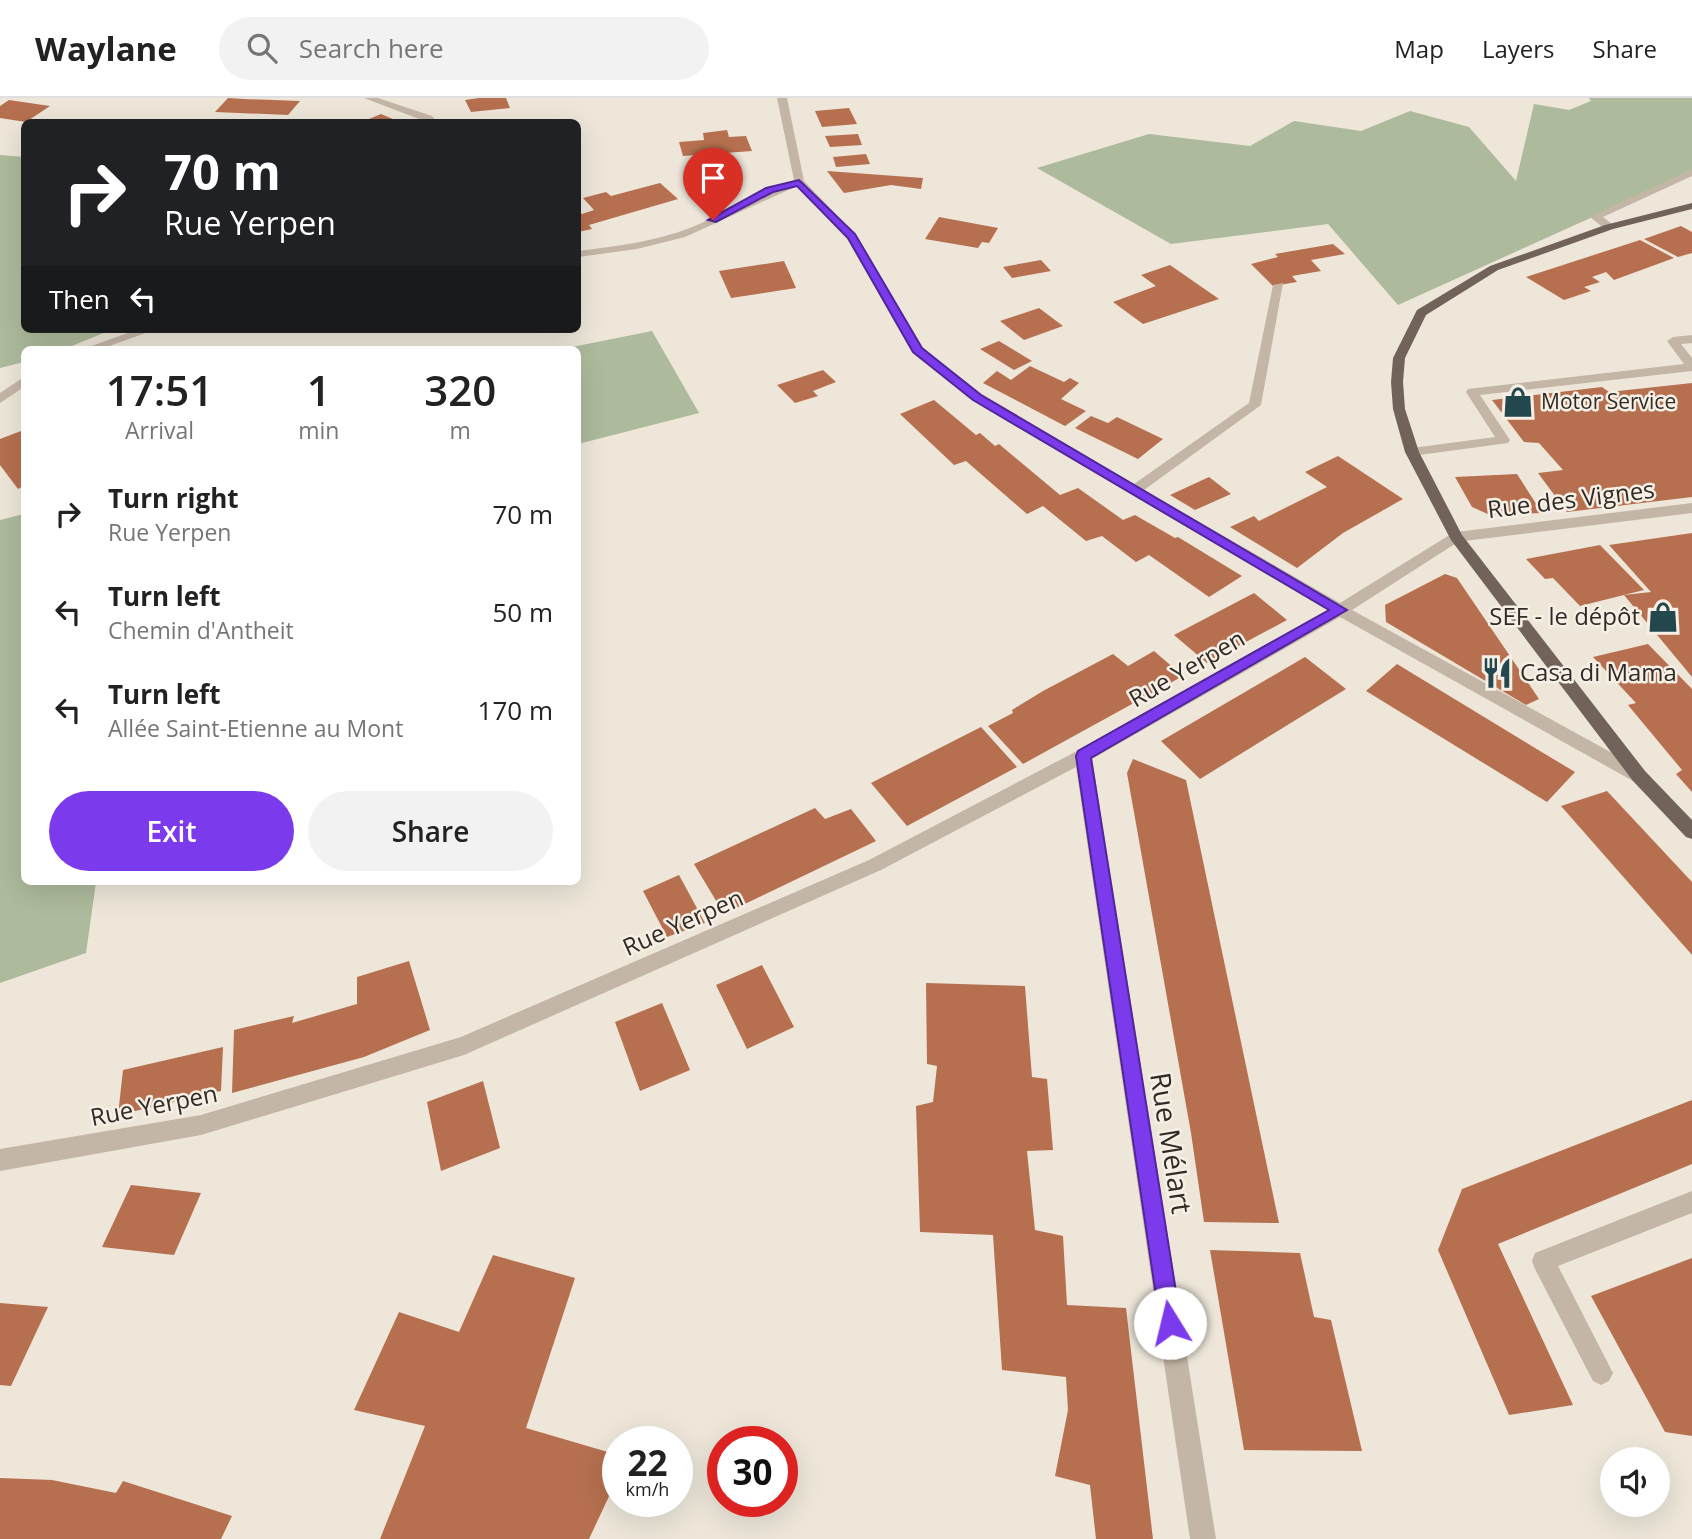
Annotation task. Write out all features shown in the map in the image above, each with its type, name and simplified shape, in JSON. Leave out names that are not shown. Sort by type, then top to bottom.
[{"type":"main road","points":[[1692,206],[1609,227],[1494,268],[1421,313],[1399,358],[1399,409],[1412,452],[1455,537],[1639,776],[1692,832]]},
{"type":"street","points":[[369,98],[430,119]]},
{"type":"street","points":[[782,98],[799,182],[852,237],[917,350],[977,397],[1134,490],[1340,610],[1639,776]]},
{"type":"street","points":[[1609,227],[1595,217],[1692,172]]},
{"type":"street","points":[[581,254],[630,248],[694,230],[770,190],[799,182]]},
{"type":"street","points":[[1134,490],[1255,405],[1279,285]]},
{"type":"street","points":[[98,346],[139,333]]},
{"type":"street","points":[[1412,452],[1503,440],[1472,392],[1692,367],[1673,341],[1692,339]]},
{"type":"street","points":[[0,399],[21,383]]},
{"type":"street","name":"Rue des Vignes","points":[[1455,537],[1692,508]]},
{"type":"street","name":"Rue Yerpen","points":[[0,1160],[201,1125],[464,1046],[875,865],[1083,756],[1340,610],[1455,537]]},
{"type":"street","name":"Rue Mélart","points":[[1083,756],[1203,1539]]},
{"type":"street","points":[[1601,1373],[1543,1261],[1692,1202]]},
{"type":"green space","points":[[1589,98],[1692,98],[1692,172],[1398,305],[1328,224],[1171,244],[1037,168],[1149,134],[1250,146],[1294,121],[1361,131],[1410,111],[1469,127],[1516,181],[1534,104],[1569,110],[1591,101]]},
{"type":"green space","points":[[0,155],[21,157],[21,333],[104,333],[72,346],[21,346],[21,363],[0,368]]},
{"type":"green space","points":[[652,331],[699,413],[581,443],[581,346],[577,346]]},
{"type":"green space","points":[[21,515],[21,885],[96,885],[86,953],[0,983],[0,520]]},
{"type":"building","points":[[228,98],[300,101],[288,115],[215,112]]},
{"type":"building","points":[[506,98],[510,108],[471,112],[465,100]]},
{"type":"building","points":[[9,100],[50,106],[30,119],[21,119],[21,121],[0,118],[0,106]]},
{"type":"building","points":[[849,108],[857,124],[822,127],[815,111]]},
{"type":"building","points":[[381,114],[393,119],[369,119]]},
{"type":"building","points":[[727,130],[729,137],[746,136],[752,151],[683,156],[679,142],[704,140],[703,133]]},
{"type":"building","points":[[858,134],[862,145],[830,147],[825,136]]},
{"type":"building","points":[[866,154],[870,164],[836,167],[833,157]]},
{"type":"building","points":[[827,171],[923,178],[921,189],[891,185],[844,193]]},
{"type":"building","points":[[660,183],[678,199],[589,225],[592,229],[581,231],[581,213],[594,210],[583,198],[606,192],[611,196]]},
{"type":"building","points":[[939,217],[998,228],[989,243],[982,242],[978,248],[925,239]]},
{"type":"building","points":[[1681,226],[1692,232],[1692,253],[1678,257],[1644,239]]},
{"type":"building","points":[[1640,240],[1674,258],[1614,280],[1606,272],[1592,277],[1600,282],[1584,287],[1591,291],[1564,300],[1526,277]]},
{"type":"building","points":[[1333,244],[1345,254],[1311,260],[1321,271],[1292,276],[1297,282],[1273,286],[1251,264],[1278,257],[1275,254]]},
{"type":"building","points":[[1041,260],[1051,271],[1012,278],[1003,267]]},
{"type":"building","points":[[784,261],[796,288],[731,298],[719,271]]},
{"type":"building","points":[[1170,265],[1219,299],[1143,324],[1113,302],[1156,286],[1141,275]]},
{"type":"building","points":[[1039,308],[1063,326],[1024,340],[1000,321]]},
{"type":"building","points":[[999,341],[1032,361],[1014,370],[980,349]]},
{"type":"building","points":[[1030,366],[1064,382],[1070,378],[1079,383],[1061,399],[1086,411],[1065,426],[983,383],[997,371],[1011,380]]},
{"type":"building","points":[[823,370],[836,382],[813,391],[818,396],[795,403],[777,385]]},
{"type":"building","points":[[1692,383],[1692,497],[1567,512],[1538,473],[1563,470],[1539,443],[1524,442],[1492,400],[1602,387],[1609,392]]},
{"type":"building","points":[[934,400],[976,435],[980,433],[995,446],[999,444],[1060,495],[1078,488],[1123,520],[1135,515],[1175,538],[1178,537],[1242,576],[1209,597],[1149,555],[1136,562],[1102,536],[1086,541],[1043,506],[1027,514],[966,461],[954,465],[900,414]]},
{"type":"building","points":[[1091,416],[1108,423],[1117,417],[1163,439],[1138,459],[1075,428]]},
{"type":"building","points":[[21,431],[21,488],[18,489],[0,465],[0,439]]},
{"type":"building","points":[[1338,456],[1403,499],[1343,533],[1297,568],[1230,527],[1254,516],[1259,521],[1327,487],[1305,472]]},
{"type":"building","points":[[1517,474],[1542,513],[1490,515],[1472,507],[1455,477]]},
{"type":"building","points":[[1209,477],[1231,494],[1195,510],[1170,495]]},
{"type":"building","points":[[1692,533],[1692,677],[1624,595],[1651,592],[1609,545]]},
{"type":"building","points":[[1600,545],[1644,590],[1580,606],[1553,578],[1545,579],[1526,559]]},
{"type":"building","points":[[1445,574],[1457,578],[1539,699],[1526,705],[1386,622],[1385,605]]},
{"type":"building","points":[[1254,593],[1287,620],[1207,663],[1174,635]]},
{"type":"building","points":[[1648,644],[1692,689],[1692,792],[1676,774],[1682,770],[1628,705],[1636,703],[1593,657]]},
{"type":"building","points":[[1154,651],[1183,676],[1023,764],[988,726],[1013,713],[1012,710],[1043,691],[1113,654],[1128,666]]},
{"type":"building","points":[[1305,657],[1346,689],[1200,779],[1161,741]]},
{"type":"building","points":[[1397,664],[1575,772],[1547,802],[1366,691]]},
{"type":"building","points":[[981,727],[1017,767],[907,826],[871,783]]},
{"type":"building","points":[[1133,759],[1186,780],[1279,1223],[1204,1222],[1191,1133],[1127,773]]},
{"type":"building","points":[[1607,791],[1692,882],[1692,955],[1561,806]]},
{"type":"building","points":[[815,808],[825,819],[851,809],[876,841],[724,914],[694,864]]},
{"type":"building","points":[[679,875],[705,923],[667,937],[643,891]]},
{"type":"building","points":[[409,961],[430,1030],[364,1057],[232,1093],[234,1030],[294,1016],[292,1023],[357,1004],[357,977]]},
{"type":"building","points":[[762,965],[794,1027],[747,1049],[716,985]]},
{"type":"building","points":[[926,983],[1025,986],[1032,1077],[1047,1079],[1053,1150],[1027,1151],[1035,1230],[1063,1236],[1067,1305],[1126,1308],[1153,1539],[1096,1539],[1090,1485],[1055,1476],[1068,1410],[1066,1377],[1002,1370],[993,1235],[920,1232],[916,1106],[933,1102],[937,1066],[927,1064]]},
{"type":"building","points":[[662,1003],[690,1070],[640,1091],[615,1022]]},
{"type":"building","points":[[223,1047],[221,1091],[118,1115],[123,1070]]},
{"type":"building","points":[[483,1081],[500,1148],[441,1171],[427,1102]]},
{"type":"building","points":[[1692,1100],[1692,1164],[1498,1244],[1573,1405],[1509,1415],[1438,1250],[1462,1189]]},
{"type":"building","points":[[131,1185],[201,1193],[174,1255],[102,1247]]},
{"type":"building","points":[[1210,1250],[1300,1253],[1314,1317],[1331,1320],[1362,1451],[1244,1450]]},
{"type":"building","points":[[493,1255],[575,1278],[526,1428],[602,1450],[602,1511],[589,1539],[380,1539],[425,1426],[354,1410],[399,1312],[459,1332]]},
{"type":"building","points":[[1692,1258],[1692,1436],[1665,1432],[1591,1296]]},
{"type":"building","points":[[0,1303],[48,1307],[11,1386],[0,1385]]},
{"type":"building","points":[[0,1478],[52,1480],[116,1493],[123,1481],[232,1516],[221,1539],[0,1539]]},
{"type":"place","name":"Motor Service","points":[[1518,402]]},
{"type":"place","name":"SEF - le dépôt","points":[[1663,617]]},
{"type":"place","name":"Casa di Mama","points":[[1497,673]]},
{"type":"route","points":[[713,220],[770,190],[799,182],[852,237],[917,350],[977,397],[1340,610],[1083,756],[1170,1323]]}]
